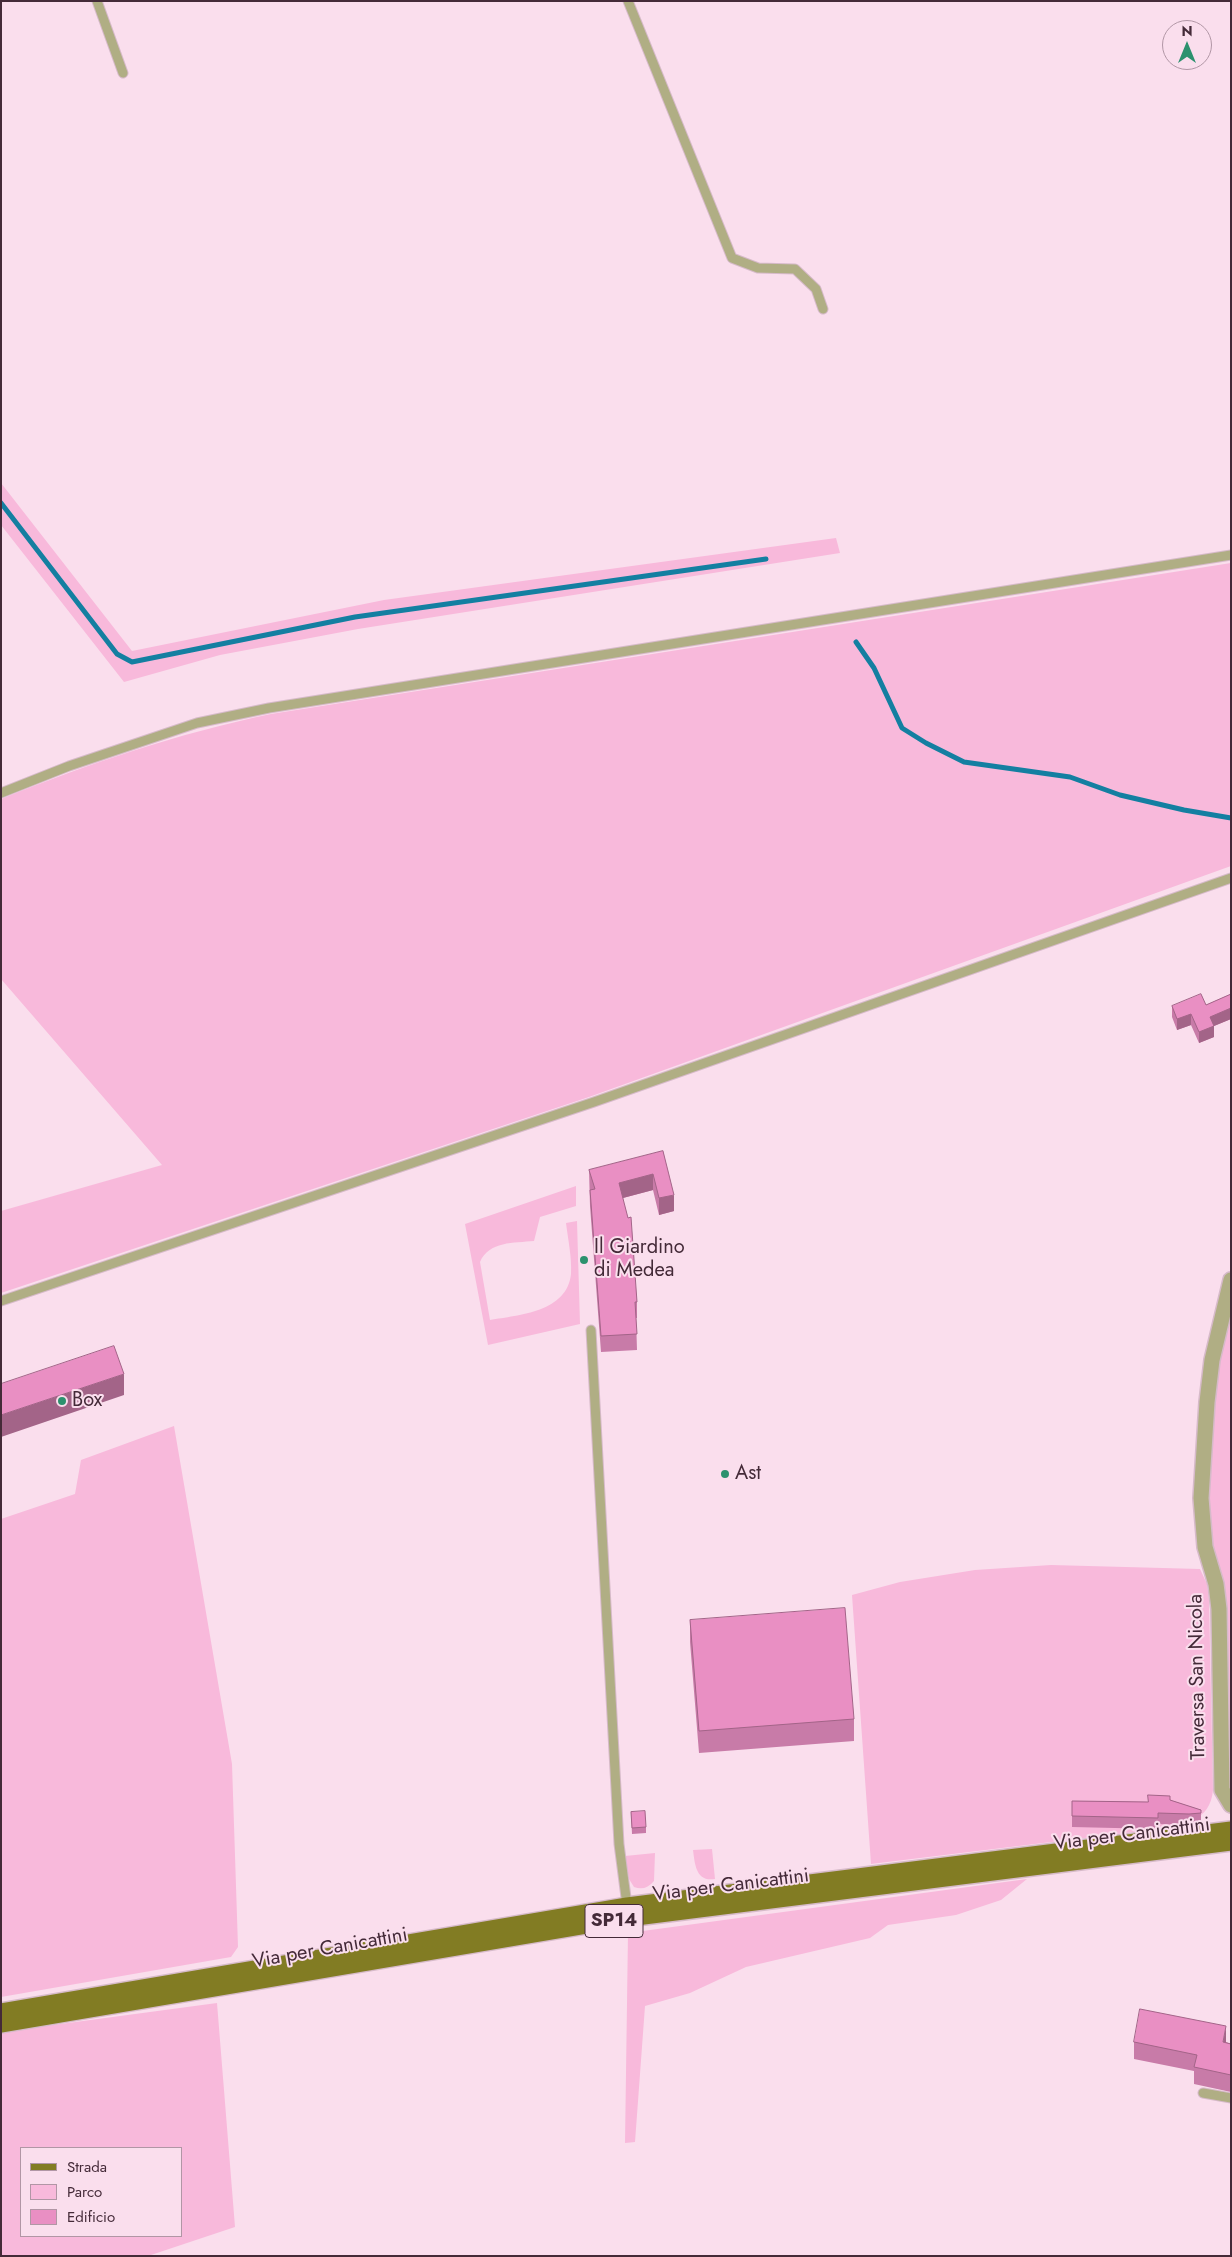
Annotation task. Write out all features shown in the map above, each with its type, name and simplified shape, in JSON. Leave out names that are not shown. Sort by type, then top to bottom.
[{"type":"main road","name":"Via per Canicattini","points":[[1,2011],[627,1905],[1231,1829]]},
{"type":"main road","name":"Via per Canicattini","points":[[1,2025],[628,1919],[1231,1843]]},
{"type":"street","name":"Traversa San Nicola","points":[[1231,1280],[1212,1360],[1207,1402],[1201,1498],[1205,1547],[1216,1584],[1219,1609],[1222,1790],[1231,1805]]},
{"type":"lane","points":[[97,1],[123,73]]},
{"type":"lane","points":[[628,1],[732,258],[758,268],[795,269],[816,289],[823,309]]},
{"type":"lane","points":[[1,794],[69,766],[197,723],[269,708],[1231,555]]},
{"type":"lane","points":[[1,1301],[594,1102],[1231,878]]},
{"type":"lane","points":[[591,1330],[619,1844],[627,1905]]},
{"type":"lane","points":[[1203,2093],[1231,2098]]},
{"type":"green space","points":[[1,483],[132,651],[384,600],[836,538],[840,553],[358,629],[220,655],[124,682],[1,525]]},
{"type":"green space","points":[[1231,563],[1231,866],[589,1097],[1,1293],[1,1211],[162,1165],[1,979],[1,799],[134,750],[271,714]]},
{"type":"green space","points":[[576,1186],[576,1206],[540,1217],[534,1241],[503,1244],[489,1250],[480,1262],[490,1320],[540,1309],[561,1297],[568,1287],[571,1268],[566,1223],[577,1221],[580,1324],[488,1345],[465,1224]]},
{"type":"green space","points":[[1231,1309],[1231,1793],[1226,1784],[1214,1628],[1209,1524],[1209,1472],[1217,1368]]},
{"type":"green space","points":[[174,1426],[232,1764],[238,1947],[231,1957],[1,1997],[1,1519],[75,1494],[81,1460]]},
{"type":"green space","points":[[1051,1565],[1200,1569],[1207,1584],[1209,1600],[1213,1790],[1207,1809],[1194,1820],[1158,1829],[871,1864],[852,1595],[900,1582],[975,1570]]},
{"type":"green space","points":[[712,1849],[715,1879],[709,1879],[700,1875],[693,1850]]},
{"type":"green space","points":[[655,1853],[654,1881],[645,1888],[634,1887],[629,1879],[625,1856]]},
{"type":"green space","points":[[1027,1879],[1001,1900],[956,1915],[888,1925],[870,1938],[746,1967],[690,1993],[645,2006],[635,2142],[625,2143],[628,1933]]},
{"type":"green space","points":[[217,2003],[235,2227],[148,2256],[1,2256],[1,2032]]},
{"type":"building","points":[[1201,994],[1206,1005],[1231,994],[1231,1008],[1210,1017],[1214,1026],[1199,1032],[1191,1014],[1177,1019],[1172,1006]]},
{"type":"building","points":[[663,1151],[674,1195],[659,1198],[653,1174],[619,1183],[628,1218],[631,1217],[637,1302],[635,1302],[637,1334],[601,1336],[590,1190],[595,1189],[589,1170]]},
{"type":"building","points":[[114,1346],[124,1374],[1,1415],[1,1384]]},
{"type":"building","points":[[845,1608],[854,1719],[699,1731],[690,1620]]},
{"type":"building","points":[[1148,1795],[1170,1796],[1170,1800],[1201,1810],[1201,1813],[1158,1813],[1158,1818],[1072,1816],[1072,1801],[1148,1802]]},
{"type":"building","points":[[645,1811],[646,1827],[632,1828],[631,1812]]},
{"type":"building","points":[[1140,2009],[1226,2026],[1223,2042],[1231,2044],[1231,2075],[1194,2067],[1197,2055],[1134,2042]]},
{"type":"waterway","points":[[1,503],[117,654],[132,662],[355,617],[766,559]]},
{"type":"waterway","points":[[856,642],[874,668],[902,728],[926,743],[964,762],[1070,777],[1120,795],[1184,810],[1231,818]]},
{"type":"place","name":"Il Giardino di Medea","points":[[584,1260]]},
{"type":"place","name":"Box","points":[[62,1401]]},
{"type":"place","name":"Ast","points":[[725,1474]]}]
